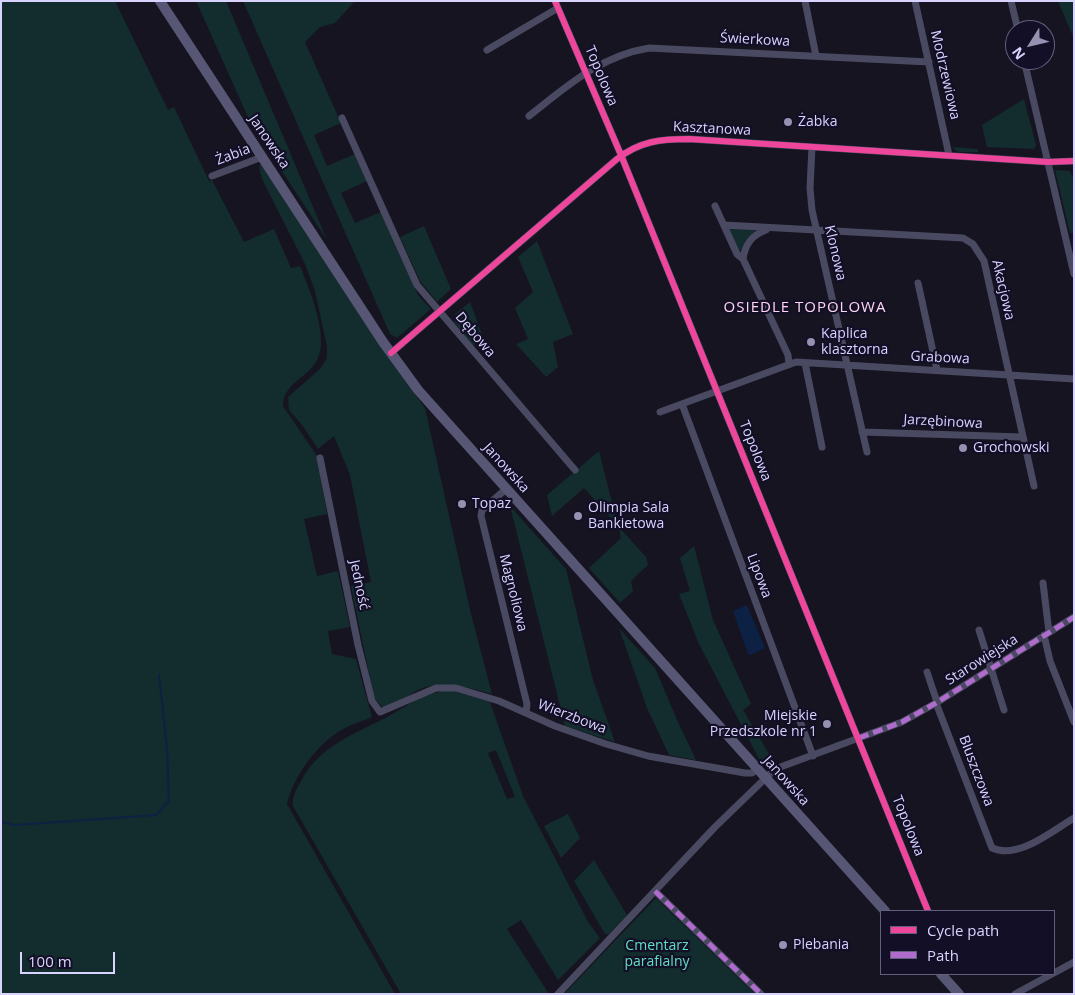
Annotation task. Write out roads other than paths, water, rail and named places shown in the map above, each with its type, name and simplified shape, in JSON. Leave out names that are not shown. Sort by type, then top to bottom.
[{"type":"main road","name":"Janowska","points":[[160,1],[391,353],[428,401],[884,910]]},
{"type":"main road","points":[[942,975],[959,994]]},
{"type":"street","points":[[805,1],[816,56]]},
{"type":"street","name":"Modrzewiowa","points":[[915,1],[950,155]]},
{"type":"street","points":[[1011,1],[1016,20]]},
{"type":"street","name":"Topolowa","points":[[487,50],[556,5],[621,155],[928,910]]},
{"type":"street","name":"Świerkowa","points":[[585,73],[611,58],[649,48],[930,62]]},
{"type":"street","points":[[1026,70],[1074,274]]},
{"type":"street","name":"Topolowa","points":[[529,116],[585,73]]},
{"type":"street","name":"Dębowa","points":[[342,118],[417,285],[575,470]]},
{"type":"street","name":"Kasztanowa","points":[[391,353],[621,155],[642,144],[667,139],[1074,162]]},
{"type":"street","name":"Klonowa","points":[[812,147],[810,188],[817,230],[867,452]]},
{"type":"street","name":"Żabia","points":[[212,176],[262,157]]},
{"type":"street","points":[[715,206],[737,254],[743,259],[788,356],[789,364]]},
{"type":"street","name":"Akacjowa","points":[[724,225],[963,238],[973,244],[984,261],[1034,486]]},
{"type":"street","points":[[743,259],[749,241],[758,232],[771,228]]},
{"type":"street","points":[[918,283],[937,370]]},
{"type":"street","points":[[805,363],[822,447]]},
{"type":"street","name":"Grabowa","points":[[660,412],[789,364],[847,365],[1074,379]]},
{"type":"street","name":"Lipowa","points":[[682,404],[813,756]]},
{"type":"street","name":"Jarzębinowa","points":[[862,432],[1023,437]]},
{"type":"street","name":"Jedność","points":[[320,458],[365,673],[373,705],[383,713]]},
{"type":"street","name":"Magnoliowa","points":[[506,489],[482,510],[481,516],[528,704],[526,713]]},
{"type":"street","points":[[1043,583],[1050,662],[1074,722]]},
{"type":"street","name":"Starowiejska","points":[[558,994],[655,891],[775,769],[902,722],[937,703],[1074,617]]},
{"type":"street","points":[[980,630],[1004,710]]},
{"type":"street","name":"Bluszczowa","points":[[927,672],[992,848],[998,851],[1016,850],[1074,818]]},
{"type":"street","name":"Wierzbowa","points":[[383,713],[425,692],[444,687],[490,697],[606,744],[648,756],[745,773],[752,773],[757,769]]},
{"type":"street","points":[[655,891],[761,994]]},
{"type":"street","points":[[1055,972],[1074,962]]},
{"type":"street","points":[[1015,994],[1049,975]]},
{"type":"water","points":[[747,605],[765,648],[751,655],[748,654],[733,611]]},
{"type":"waterway","points":[[1,822],[15,825],[156,815],[169,801],[167,748],[159,675]]},
{"type":"place","name":"Żabka","points":[[788,122]]},
{"type":"place","name":"Kaplica klasztorna","points":[[811,342]]},
{"type":"place","name":"Grochowski","points":[[963,448]]},
{"type":"place","name":"Topaz","points":[[462,504]]},
{"type":"place","name":"Olimpia Sala Bankietowa","points":[[578,516]]},
{"type":"place","name":"Miejskie Przedszkole nr 1","points":[[827,724]]},
{"type":"place","name":"Plebania","points":[[783,945]]},
{"type":"district","name":"OSIEDLE TOPOLOWA","points":[[805,308]]},
{"type":"park label","name":"Cmentarz parafialny","points":[[657,954]]}]
